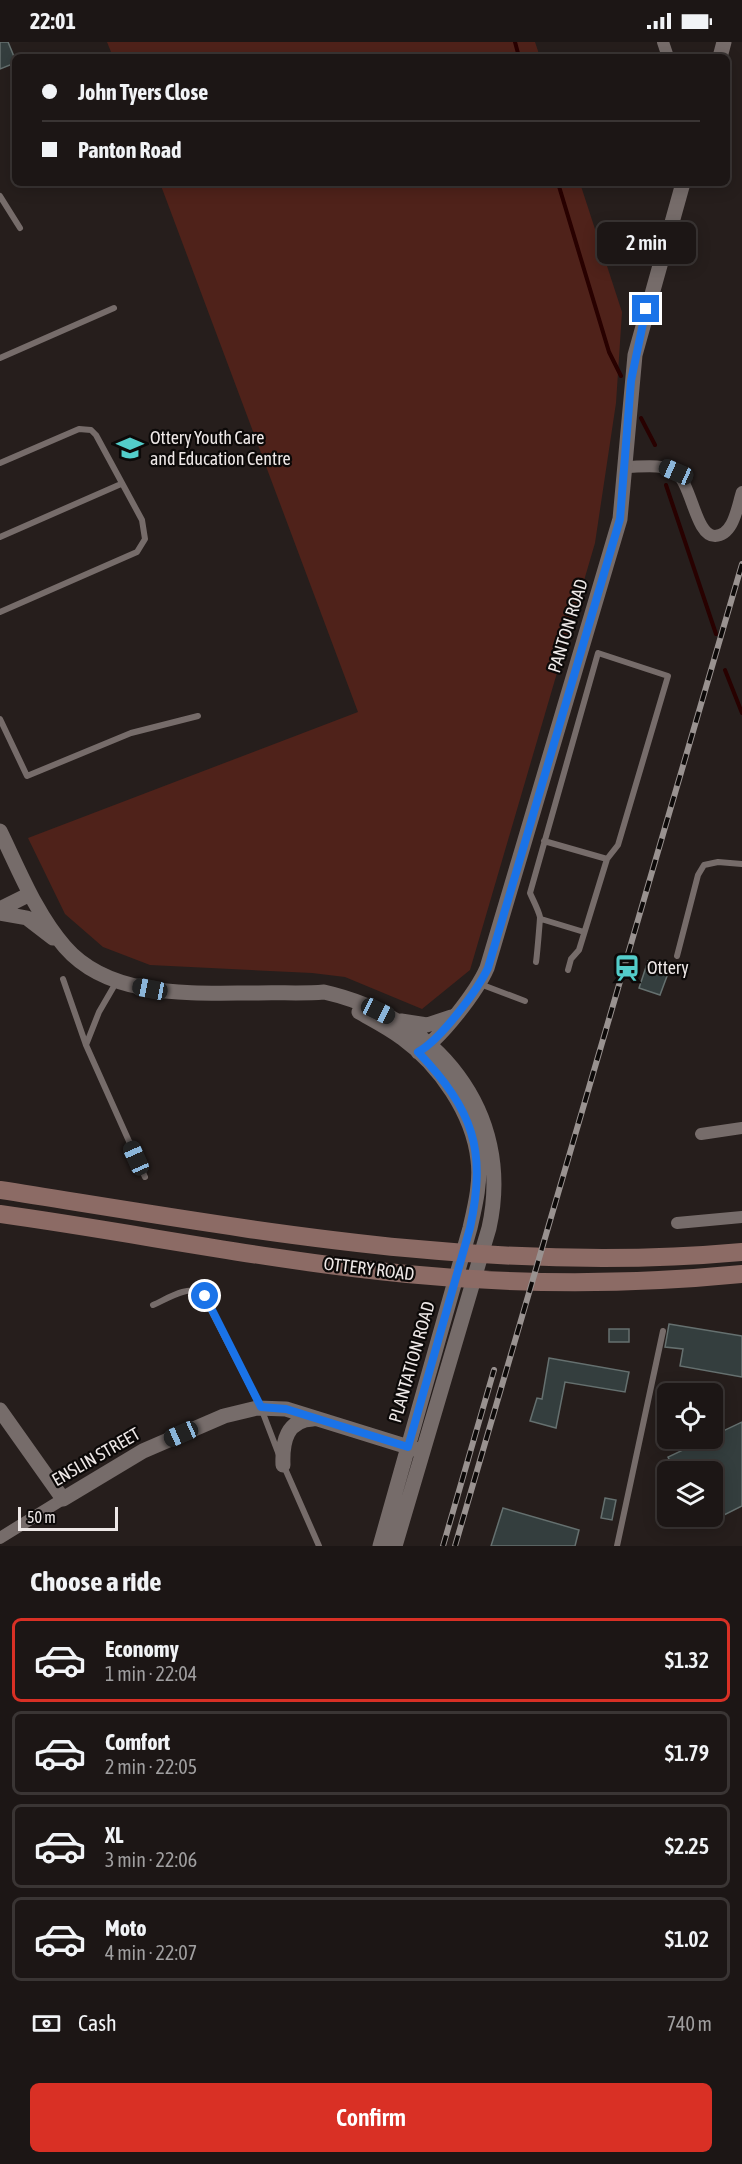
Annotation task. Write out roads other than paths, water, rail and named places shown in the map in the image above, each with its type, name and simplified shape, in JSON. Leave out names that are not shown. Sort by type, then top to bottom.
[{"type":"main road","name":"OTTERY ROAD","points":[[0,1190],[328,1241],[453,1253],[634,1258],[742,1252]]},
{"type":"main road","name":"OTTERY ROAD","points":[[0,1214],[301,1261],[446,1277],[565,1282],[677,1280],[742,1274]]},
{"type":"street","name":"PANTON ROAD","points":[[424,1049],[480,984],[488,968],[617,531],[626,467],[635,355],[682,186]]},
{"type":"street","points":[[626,467],[663,467],[676,472],[684,481],[702,529],[710,535],[724,533],[732,523],[742,492]]},
{"type":"street","name":"PLANTATION ROAD","points":[[0,831],[30,894],[65,947],[90,967],[118,981],[164,991],[298,994],[324,992],[339,996],[393,1018],[424,1049],[465,1116],[478,1161],[476,1196],[470,1228],[380,1546]]},
{"type":"street","points":[[0,911],[30,894]]},
{"type":"street","points":[[0,911],[27,918],[65,947]]},
{"type":"street","name":"PLANTATION ROAD","points":[[298,994],[355,1010],[424,1049],[454,1069],[472,1096],[491,1146],[496,1180],[489,1228],[395,1546]]},
{"type":"street","points":[[393,1018],[408,1023],[427,1025],[453,1017]]},
{"type":"street","points":[[701,1134],[742,1128]]},
{"type":"street","points":[[677,1223],[742,1217]]},
{"type":"street","name":"ENSLIN STREET","points":[[0,1538],[143,1451],[224,1416],[261,1407],[286,1409],[424,1452]]},
{"type":"street","points":[[0,1410],[63,1499]]},
{"type":"street","points":[[283,1465],[284,1444],[290,1427],[299,1420],[316,1418]]},
{"type":"lane","points":[[0,196],[20,228]]},
{"type":"lane","points":[[0,358],[114,308]]},
{"type":"lane","points":[[0,463],[73,431],[86,429],[96,435],[144,528],[146,539],[137,552],[0,612]]},
{"type":"lane","points":[[0,537],[121,484]]},
{"type":"lane","points":[[536,962],[540,919],[530,893],[597,653],[668,676],[618,845],[607,859],[579,950],[571,959],[568,970]]},
{"type":"lane","points":[[0,719],[27,776],[131,733],[198,716]]},
{"type":"lane","points":[[544,841],[607,859]]},
{"type":"lane","points":[[677,956],[698,875],[704,865],[718,862],[742,864]]},
{"type":"lane","points":[[540,919],[584,932]]},
{"type":"lane","points":[[63,979],[86,1045],[145,1177]]},
{"type":"lane","points":[[86,1045],[99,1012],[118,981]]},
{"type":"lane","points":[[480,984],[525,1001]]},
{"type":"lane","points":[[153,1305],[185,1291],[196,1290],[202,1293],[261,1407],[318,1546]]},
{"type":"lane","points":[[617,1546],[663,1331]]},
{"type":"waterway","points":[[515,42],[518,54]]},
{"type":"waterway","points":[[559,186],[609,352],[621,376]]},
{"type":"waterway","points":[[641,418],[655,445]]},
{"type":"waterway","points":[[666,485],[716,634]]},
{"type":"waterway","points":[[725,670],[742,713]]},
{"type":"railway","points":[[455,1546],[742,564]]},
{"type":"railway","points":[[443,1546],[494,1370]]},
{"type":"place","name":"Ottery Youth Care and Education Centre","points":[[130,448]]},
{"type":"place","name":"Ottery","points":[[627,968]]}]
